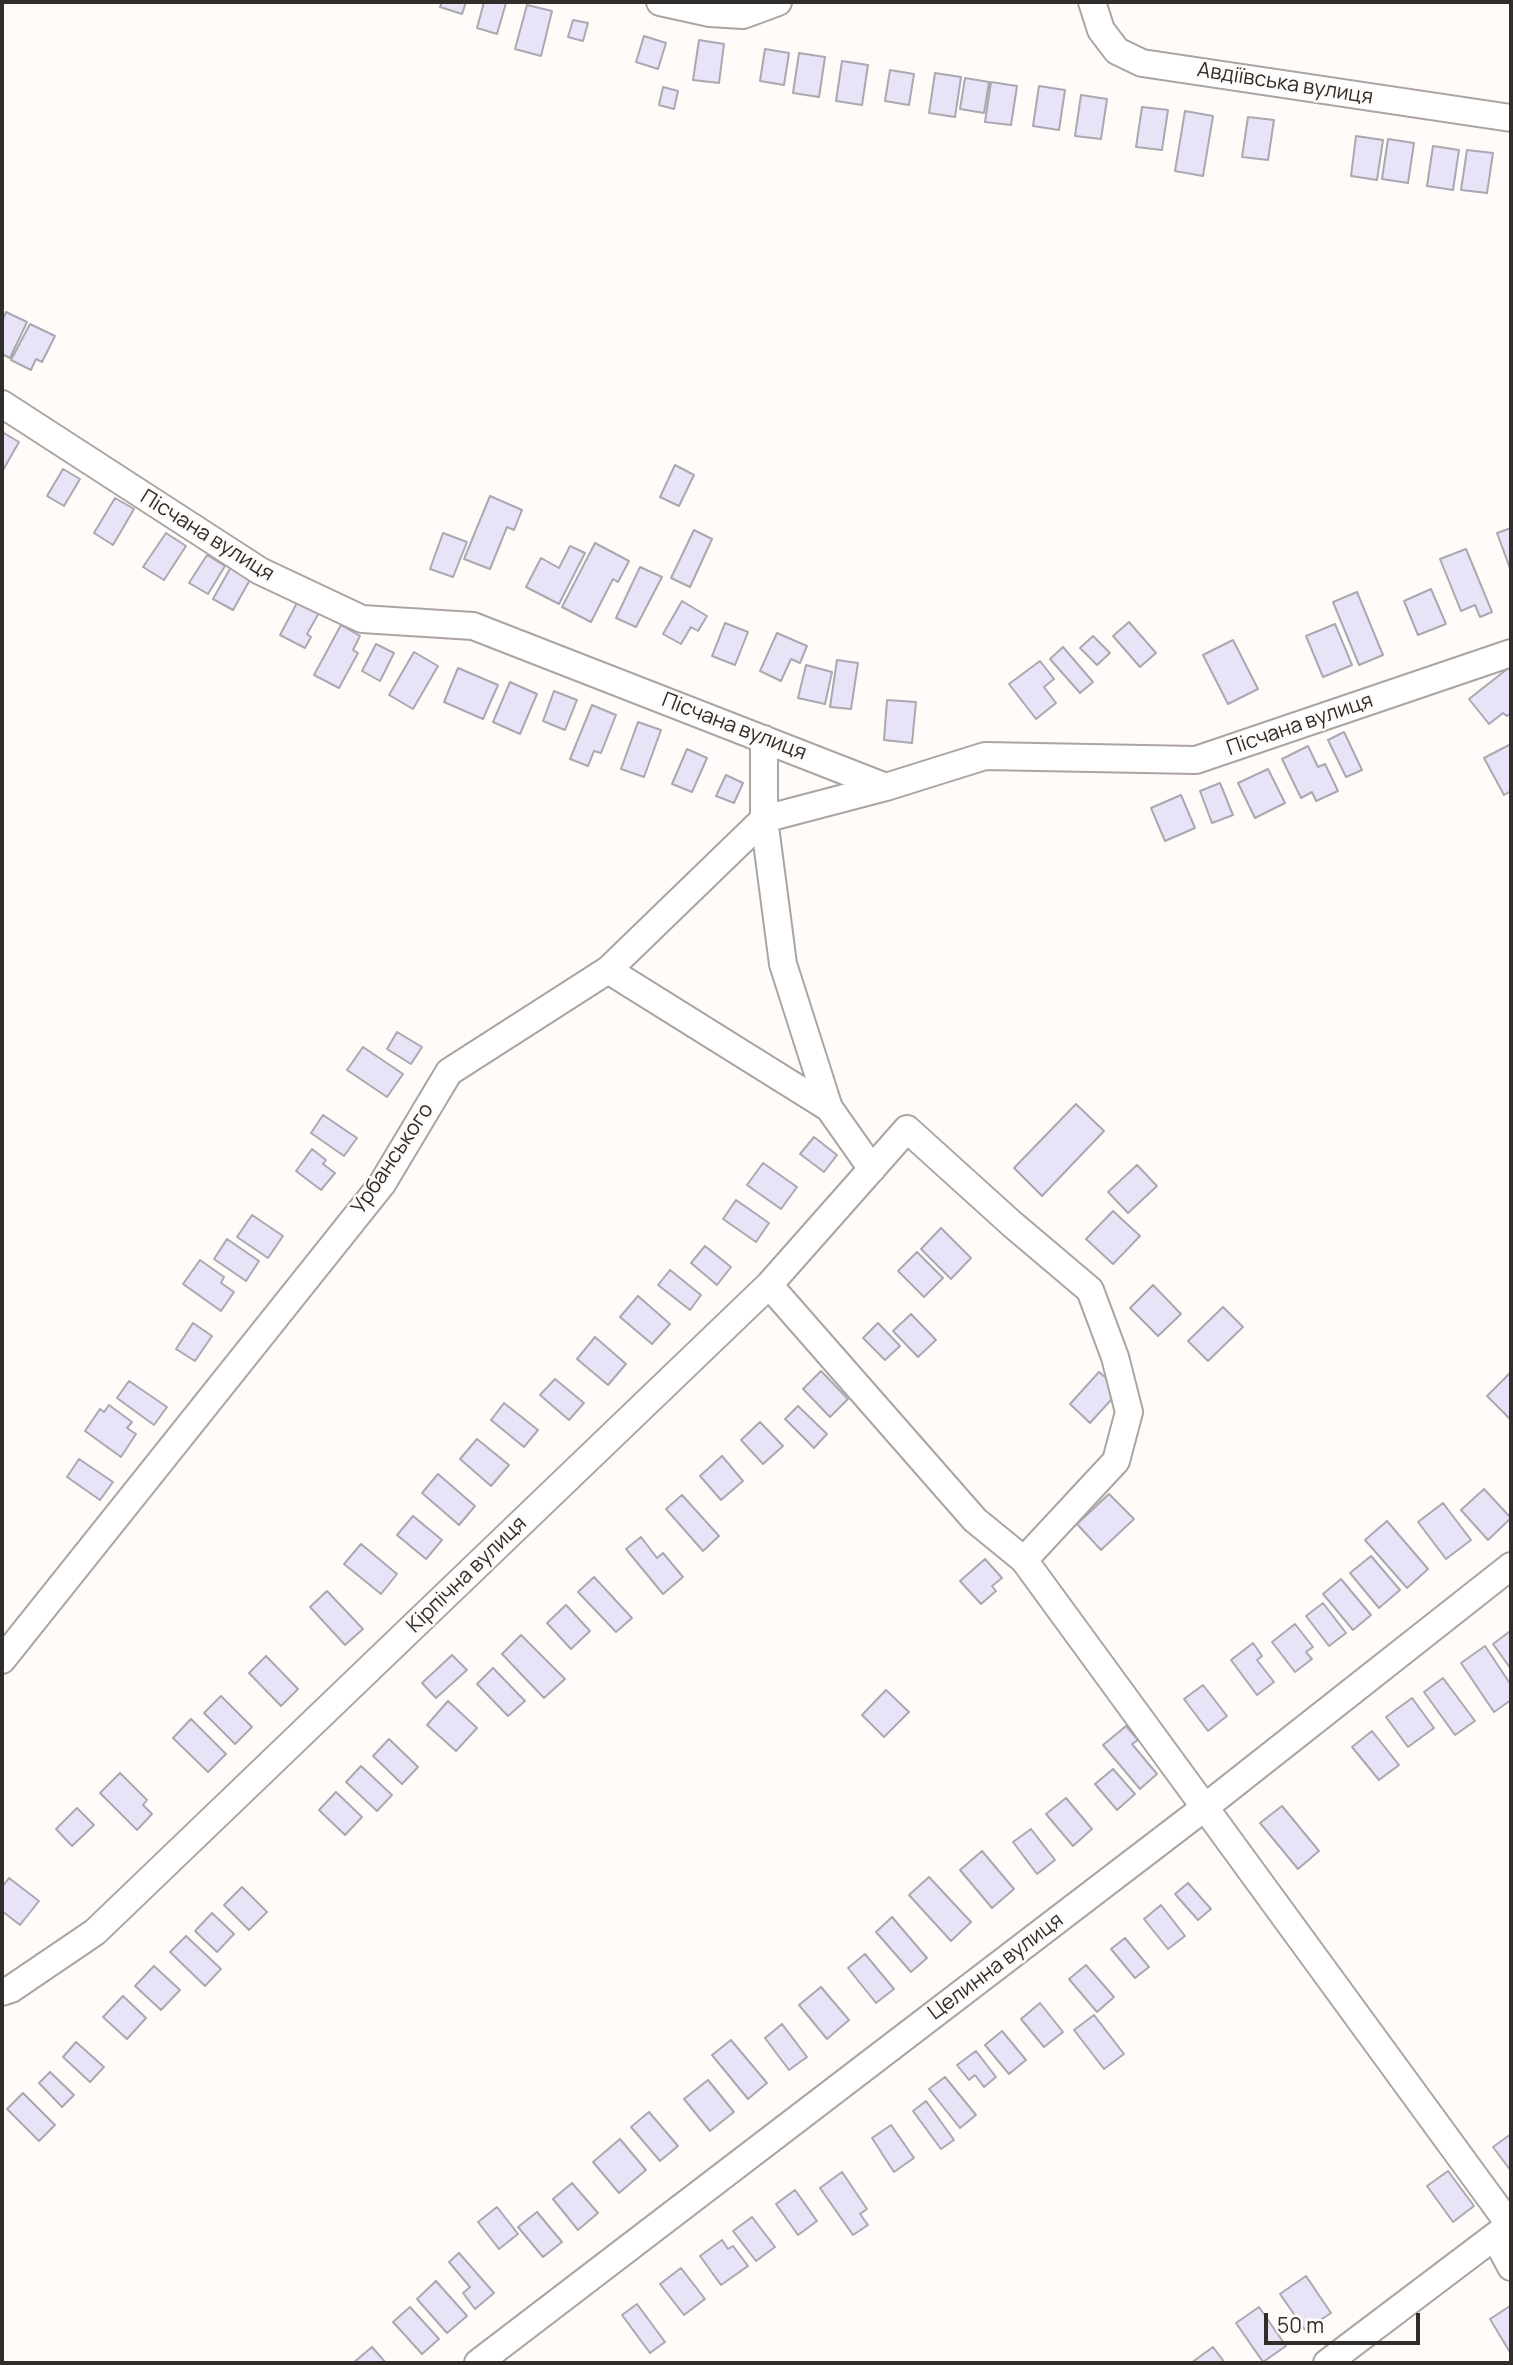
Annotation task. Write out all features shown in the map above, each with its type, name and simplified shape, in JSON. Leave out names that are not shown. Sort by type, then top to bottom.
[{"type":"street","points":[[660,2],[710,13],[743,15],[773,3]]},
{"type":"street","name":"Авдіївська вулиця","points":[[1092,2],[1101,30],[1117,51],[1142,63],[1511,118]]},
{"type":"street","name":"Пiсчана вулиця","points":[[2,404],[260,571],[362,619],[473,626],[886,787],[985,756],[1196,760],[1511,653]]},
{"type":"street","points":[[764,739],[764,819],[783,964],[830,1108],[872,1168]]},
{"type":"street","name":"Урбанського","points":[[2,1660],[382,1184],[449,1072],[608,970],[764,819],[886,787]]},
{"type":"street","points":[[608,970],[830,1108]]},
{"type":"street","name":"Кiрпiчна вулиця","points":[[2,1992],[11,1989],[95,1933],[769,1285],[907,1129],[1090,1290],[1115,1357],[1129,1412],[1116,1461],[1024,1560]]},
{"type":"street","points":[[769,1285],[975,1520],[1024,1560],[1505,2229],[1511,2267]]},
{"type":"street","name":"Целинна вулиця","points":[[478,2363],[1204,1808],[1511,1566]]},
{"type":"street","points":[[1327,2363],[1505,2229]]},
{"type":"building","points":[[442,2],[466,2],[462,14],[440,7]]},
{"type":"building","points":[[484,2],[506,3],[497,34],[477,28]]},
{"type":"building","points":[[527,5],[552,11],[541,56],[515,49]]},
{"type":"building","points":[[573,20],[588,23],[583,41],[568,37]]},
{"type":"building","points":[[644,36],[666,43],[658,69],[636,62]]},
{"type":"building","points":[[699,40],[724,44],[719,83],[693,80]]},
{"type":"building","points":[[765,49],[789,53],[784,85],[760,81]]},
{"type":"building","points":[[799,53],[825,57],[819,97],[793,93]]},
{"type":"building","points":[[842,61],[868,65],[862,105],[836,101]]},
{"type":"building","points":[[890,70],[914,74],[909,105],[885,101]]},
{"type":"building","points":[[935,73],[961,77],[955,117],[929,113]]},
{"type":"building","points":[[965,78],[989,82],[984,113],[960,109]]},
{"type":"building","points":[[991,82],[1017,86],[1011,125],[985,122]]},
{"type":"building","points":[[1039,86],[1065,90],[1059,130],[1033,126]]},
{"type":"building","points":[[663,87],[678,91],[674,109],[659,105]]},
{"type":"building","points":[[1081,95],[1107,99],[1101,139],[1075,136]]},
{"type":"building","points":[[1142,107],[1168,110],[1162,150],[1136,147]]},
{"type":"building","points":[[1185,111],[1213,116],[1203,176],[1175,171]]},
{"type":"building","points":[[1248,117],[1274,120],[1268,160],[1242,157]]},
{"type":"building","points":[[1356,136],[1383,140],[1377,180],[1351,176]]},
{"type":"building","points":[[1388,139],[1414,143],[1408,183],[1382,179]]},
{"type":"building","points":[[1433,146],[1459,150],[1453,190],[1427,186]]},
{"type":"building","points":[[1467,150],[1493,153],[1487,193],[1461,190]]},
{"type":"building","points":[[6,312],[27,322],[10,358],[2,354],[2,321]]},
{"type":"building","points":[[30,324],[55,336],[42,362],[36,359],[31,370],[11,360]]},
{"type":"building","points":[[2,432],[19,442],[2,472]]},
{"type":"building","points":[[675,465],[694,475],[679,506],[660,497]]},
{"type":"building","points":[[63,469],[80,479],[64,506],[47,496]]},
{"type":"building","points":[[490,496],[522,510],[514,530],[507,527],[490,569],[464,559]]},
{"type":"building","points":[[115,498],[134,509],[113,545],[94,533]]},
{"type":"building","points":[[1511,528],[1511,571],[1497,533]]},
{"type":"building","points":[[694,530],[712,539],[690,587],[671,578]]},
{"type":"building","points":[[166,533],[186,546],[164,580],[143,567]]},
{"type":"building","points":[[443,533],[467,542],[453,577],[430,569]]},
{"type":"building","points":[[595,543],[629,561],[618,582],[613,579],[591,622],[562,607]]},
{"type":"building","points":[[570,546],[585,553],[559,604],[526,587],[541,558],[559,568]]},
{"type":"building","points":[[1466,549],[1492,612],[1480,617],[1475,605],[1461,611],[1440,559]]},
{"type":"building","points":[[207,555],[225,566],[208,594],[189,583]]},
{"type":"building","points":[[231,567],[251,578],[233,610],[213,599]]},
{"type":"building","points":[[640,567],[662,577],[636,627],[616,618]]},
{"type":"building","points":[[1431,589],[1446,624],[1418,635],[1404,601]]},
{"type":"building","points":[[1357,592],[1383,655],[1359,665],[1333,602]]},
{"type":"building","points":[[298,601],[319,613],[307,634],[311,637],[305,648],[280,635]]},
{"type":"building","points":[[682,601],[707,616],[698,631],[691,627],[681,644],[663,634]]},
{"type":"building","points":[[1129,622],[1156,653],[1140,667],[1113,636]]},
{"type":"building","points":[[725,623],[748,632],[735,665],[712,656]]},
{"type":"building","points":[[1335,624],[1352,665],[1323,677],[1306,636]]},
{"type":"building","points":[[341,625],[360,636],[353,650],[358,653],[339,688],[314,675]]},
{"type":"building","points":[[777,633],[807,646],[800,663],[791,659],[781,681],[760,671]]},
{"type":"building","points":[[1093,636],[1110,653],[1097,665],[1080,648]]},
{"type":"building","points":[[1233,640],[1258,689],[1228,704],[1203,655]]},
{"type":"building","points":[[376,644],[394,653],[380,681],[362,671]]},
{"type":"building","points":[[1063,647],[1093,682],[1080,693],[1050,659]]},
{"type":"building","points":[[414,652],[438,666],[413,709],[389,695]]},
{"type":"building","points":[[837,660],[858,663],[851,709],[830,707]]},
{"type":"building","points":[[1040,661],[1054,679],[1044,687],[1056,703],[1036,719],[1009,684]]},
{"type":"building","points":[[806,665],[832,672],[825,704],[798,698]]},
{"type":"building","points":[[1511,666],[1511,713],[1507,716],[1503,713],[1489,724],[1469,699]]},
{"type":"building","points":[[458,668],[498,685],[483,719],[444,702]]},
{"type":"building","points":[[510,682],[537,694],[520,734],[493,722]]},
{"type":"building","points":[[554,691],[577,700],[565,730],[543,721]]},
{"type":"building","points":[[887,700],[916,702],[912,743],[884,740]]},
{"type":"building","points":[[592,705],[616,715],[601,753],[594,751],[588,766],[570,759]]},
{"type":"building","points":[[638,722],[661,730],[644,777],[621,769]]},
{"type":"building","points":[[1344,732],[1362,770],[1346,777],[1328,740]]},
{"type":"building","points":[[1511,744],[1511,791],[1504,795],[1484,758]]},
{"type":"building","points":[[1308,746],[1318,767],[1325,764],[1338,791],[1316,801],[1312,792],[1301,798],[1282,759]]},
{"type":"building","points":[[687,749],[707,758],[692,792],[672,784]]},
{"type":"building","points":[[1268,769],[1285,803],[1255,818],[1238,783]]},
{"type":"building","points":[[726,775],[743,783],[734,803],[716,796]]},
{"type":"building","points":[[1220,783],[1233,815],[1212,823],[1200,791]]},
{"type":"building","points":[[1181,795],[1195,828],[1165,841],[1151,808]]},
{"type":"building","points":[[397,1032],[422,1047],[411,1064],[387,1049]]},
{"type":"building","points":[[363,1047],[403,1074],[387,1097],[347,1070]]},
{"type":"building","points":[[1076,1104],[1104,1131],[1042,1196],[1014,1168]]},
{"type":"building","points":[[323,1115],[357,1138],[344,1156],[311,1133]]},
{"type":"building","points":[[814,1137],[837,1155],[824,1172],[800,1154]]},
{"type":"building","points":[[312,1149],[326,1160],[323,1164],[335,1173],[321,1190],[296,1171]]},
{"type":"building","points":[[763,1163],[797,1187],[781,1209],[747,1185]]},
{"type":"building","points":[[1137,1165],[1157,1186],[1128,1213],[1108,1192]]},
{"type":"building","points":[[736,1200],[769,1223],[756,1242],[723,1219]]},
{"type":"building","points":[[1113,1211],[1140,1236],[1113,1264],[1086,1239]]},
{"type":"building","points":[[252,1215],[283,1236],[268,1258],[237,1237]]},
{"type":"building","points":[[941,1228],[971,1258],[951,1279],[921,1249]]},
{"type":"building","points":[[227,1239],[259,1261],[246,1281],[214,1259]]},
{"type":"building","points":[[705,1246],[731,1267],[717,1285],[691,1263]]},
{"type":"building","points":[[917,1252],[943,1278],[924,1297],[898,1271]]},
{"type":"building","points":[[200,1260],[224,1277],[221,1283],[234,1292],[221,1311],[183,1284]]},
{"type":"building","points":[[670,1270],[701,1295],[690,1310],[658,1285]]},
{"type":"building","points":[[1153,1285],[1181,1314],[1158,1336],[1130,1308]]},
{"type":"building","points":[[638,1296],[670,1324],[652,1344],[620,1317]]},
{"type":"building","points":[[1223,1307],[1243,1327],[1208,1361],[1188,1341]]},
{"type":"building","points":[[911,1314],[936,1340],[918,1357],[893,1331]]},
{"type":"building","points":[[193,1323],[212,1336],[195,1361],[176,1349]]},
{"type":"building","points":[[878,1323],[900,1346],[885,1360],[863,1338]]},
{"type":"building","points":[[595,1337],[626,1364],[608,1385],[577,1359]]},
{"type":"building","points":[[821,1371],[848,1399],[830,1417],[803,1389]]},
{"type":"building","points":[[1099,1372],[1120,1390],[1090,1423],[1070,1404]]},
{"type":"building","points":[[1511,1374],[1511,1420],[1487,1396]]},
{"type":"building","points":[[555,1379],[584,1403],[569,1420],[540,1395]]},
{"type":"building","points":[[129,1381],[167,1407],[154,1425],[117,1398]]},
{"type":"building","points":[[504,1403],[538,1430],[524,1447],[491,1420]]},
{"type":"building","points":[[109,1405],[132,1422],[127,1428],[136,1434],[121,1457],[85,1431],[100,1409],[104,1412]]},
{"type":"building","points":[[798,1406],[827,1434],[814,1448],[785,1419]]},
{"type":"building","points":[[760,1422],[783,1446],[763,1464],[741,1440]]},
{"type":"building","points":[[477,1439],[509,1465],[491,1486],[460,1459]]},
{"type":"building","points":[[722,1456],[743,1481],[721,1500],[700,1476]]},
{"type":"building","points":[[79,1459],[113,1482],[100,1500],[67,1477]]},
{"type":"building","points":[[438,1474],[475,1506],[459,1525],[422,1493]]},
{"type":"building","points":[[1484,1489],[1511,1518],[1488,1540],[1461,1510]]},
{"type":"building","points":[[1109,1494],[1134,1519],[1101,1550],[1077,1524]]},
{"type":"building","points":[[682,1495],[719,1536],[703,1551],[666,1509]]},
{"type":"building","points":[[1443,1503],[1471,1540],[1446,1559],[1418,1522]]},
{"type":"building","points":[[413,1516],[442,1540],[426,1559],[397,1535]]},
{"type":"building","points":[[1387,1521],[1428,1569],[1407,1588],[1365,1540]]},
{"type":"building","points":[[641,1537],[657,1558],[663,1553],[683,1577],[663,1594],[626,1549]]},
{"type":"building","points":[[361,1544],[397,1574],[381,1594],[344,1564]]},
{"type":"building","points":[[1371,1556],[1400,1590],[1379,1608],[1350,1573]]},
{"type":"building","points":[[985,1559],[1002,1578],[992,1586],[996,1591],[981,1604],[960,1581]]},
{"type":"building","points":[[594,1577],[632,1618],[616,1632],[578,1592]]},
{"type":"building","points":[[1341,1579],[1371,1615],[1353,1630],[1323,1594]]},
{"type":"building","points":[[327,1591],[363,1629],[345,1645],[310,1607]]},
{"type":"building","points":[[1323,1603],[1346,1633],[1329,1646],[1306,1616]]},
{"type":"building","points":[[566,1605],[590,1631],[571,1649],[547,1623]]},
{"type":"building","points":[[1295,1624],[1313,1647],[1306,1652],[1312,1659],[1295,1672],[1272,1642]]},
{"type":"building","points":[[1509,1632],[1511,1634],[1511,1669],[1493,1644]]},
{"type":"building","points":[[521,1635],[565,1679],[544,1698],[502,1654]]},
{"type":"building","points":[[1253,1643],[1262,1656],[1257,1660],[1274,1682],[1257,1695],[1231,1660]]},
{"type":"building","points":[[1485,1646],[1511,1685],[1511,1700],[1494,1712],[1461,1663]]},
{"type":"building","points":[[452,1655],[467,1670],[436,1698],[422,1683]]},
{"type":"building","points":[[266,1656],[298,1689],[281,1706],[249,1673]]},
{"type":"building","points":[[493,1668],[525,1701],[508,1716],[477,1684]]},
{"type":"building","points":[[1443,1678],[1475,1721],[1455,1735],[1424,1692]]},
{"type":"building","points":[[1203,1685],[1227,1716],[1208,1731],[1184,1699]]},
{"type":"building","points":[[886,1690],[909,1712],[884,1737],[862,1715]]},
{"type":"building","points":[[221,1696],[252,1727],[235,1744],[204,1713]]},
{"type":"building","points":[[1412,1698],[1434,1728],[1408,1747],[1386,1717]]},
{"type":"building","points":[[448,1701],[477,1728],[456,1751],[427,1725]]},
{"type":"building","points":[[191,1719],[226,1754],[208,1772],[173,1738]]},
{"type":"building","points":[[1126,1726],[1138,1740],[1132,1744],[1157,1774],[1140,1789],[1103,1745]]},
{"type":"building","points":[[1372,1731],[1399,1765],[1379,1780],[1352,1747]]},
{"type":"building","points":[[389,1739],[418,1767],[402,1784],[373,1756]]},
{"type":"building","points":[[361,1766],[392,1795],[377,1811],[346,1782]]},
{"type":"building","points":[[1113,1769],[1135,1794],[1117,1810],[1095,1784]]},
{"type":"building","points":[[120,1773],[147,1800],[143,1805],[152,1814],[137,1830],[100,1793]]},
{"type":"building","points":[[336,1792],[362,1817],[345,1835],[319,1810]]},
{"type":"building","points":[[1066,1798],[1092,1829],[1073,1846],[1046,1814]]},
{"type":"building","points":[[1282,1806],[1319,1851],[1298,1869],[1260,1823]]},
{"type":"building","points":[[77,1808],[94,1825],[72,1846],[56,1829]]},
{"type":"building","points":[[1031,1829],[1055,1860],[1037,1874],[1013,1842]]},
{"type":"building","points":[[982,1851],[1014,1889],[992,1908],[960,1870]]},
{"type":"building","points":[[929,1877],[971,1922],[951,1941],[909,1895]]},
{"type":"building","points":[[9,1878],[39,1901],[20,1925],[2,1911],[2,1887]]},
{"type":"building","points":[[1188,1883],[1211,1909],[1198,1920],[1175,1894]]},
{"type":"building","points":[[242,1887],[267,1912],[249,1930],[224,1905]]},
{"type":"building","points":[[1161,1905],[1185,1936],[1168,1949],[1144,1919]]},
{"type":"building","points":[[212,1913],[234,1934],[217,1952],[195,1931]]},
{"type":"building","points":[[892,1917],[927,1958],[911,1972],[876,1932]]},
{"type":"building","points":[[186,1936],[221,1969],[205,1986],[170,1952]]},
{"type":"building","points":[[1125,1938],[1149,1967],[1135,1978],[1111,1949]]},
{"type":"building","points":[[865,1954],[894,1989],[876,2003],[848,1968]]},
{"type":"building","points":[[1086,1965],[1114,1997],[1097,2012],[1069,1979]]},
{"type":"building","points":[[154,1966],[180,1990],[161,2010],[135,1986]]},
{"type":"building","points":[[821,1987],[849,2020],[827,2039],[799,2005]]},
{"type":"building","points":[[123,1996],[146,2018],[127,2039],[103,2017]]},
{"type":"building","points":[[1040,2003],[1063,2032],[1044,2047],[1021,2019]]},
{"type":"building","points":[[1094,2015],[1124,2054],[1104,2069],[1074,2030]]},
{"type":"building","points":[[782,2024],[807,2057],[789,2070],[765,2038]]},
{"type":"building","points":[[1002,2031],[1026,2060],[1009,2074],[985,2045]]},
{"type":"building","points":[[731,2040],[767,2083],[748,2099],[712,2055]]},
{"type":"building","points":[[76,2042],[104,2067],[90,2082],[63,2057]]},
{"type":"building","points":[[976,2051],[996,2077],[984,2087],[975,2075],[969,2080],[957,2065]]},
{"type":"building","points":[[50,2072],[74,2095],[62,2107],[39,2083]]},
{"type":"building","points":[[945,2077],[976,2115],[960,2128],[929,2089]]},
{"type":"building","points":[[708,2080],[734,2112],[710,2131],[684,2099]]},
{"type":"building","points":[[23,2093],[55,2125],[39,2141],[7,2109]]},
{"type":"building","points":[[926,2101],[954,2140],[941,2149],[913,2111]]},
{"type":"building","points":[[649,2112],[678,2146],[660,2161],[631,2127]]},
{"type":"building","points":[[891,2125],[914,2158],[894,2172],[872,2138]]},
{"type":"building","points":[[1511,2134],[1511,2171],[1493,2147]]},
{"type":"building","points":[[620,2139],[646,2170],[619,2193],[593,2162]]},
{"type":"building","points":[[1448,2171],[1474,2206],[1453,2222],[1427,2186]]},
{"type":"building","points":[[842,2172],[867,2209],[860,2214],[868,2225],[853,2235],[820,2188]]},
{"type":"building","points":[[572,2183],[598,2213],[578,2230],[553,2199]]},
{"type":"building","points":[[795,2190],[817,2221],[798,2235],[776,2204]]},
{"type":"building","points":[[497,2207],[518,2234],[499,2249],[478,2222]]},
{"type":"building","points":[[537,2212],[562,2242],[543,2257],[518,2227]]},
{"type":"building","points":[[752,2217],[775,2247],[756,2261],[733,2231]]},
{"type":"building","points":[[722,2240],[728,2249],[733,2246],[748,2266],[721,2285],[700,2256]]},
{"type":"building","points":[[459,2253],[494,2293],[475,2309],[463,2293],[470,2287],[449,2262]]},
{"type":"building","points":[[681,2268],[705,2299],[684,2315],[660,2284]]},
{"type":"building","points":[[1306,2276],[1331,2313],[1305,2330],[1280,2294]]},
{"type":"building","points":[[436,2281],[467,2316],[447,2333],[417,2299]]},
{"type":"building","points":[[637,2304],[665,2342],[650,2353],[622,2315]]},
{"type":"building","points":[[1510,2306],[1511,2309],[1511,2354],[1490,2319]]},
{"type":"building","points":[[410,2307],[439,2339],[422,2354],[393,2322]]},
{"type":"building","points":[[1259,2307],[1286,2346],[1263,2362],[1236,2323]]},
{"type":"building","points":[[372,2347],[386,2363],[353,2363]]},
{"type":"building","points":[[1213,2347],[1225,2363],[1191,2363]]}]
